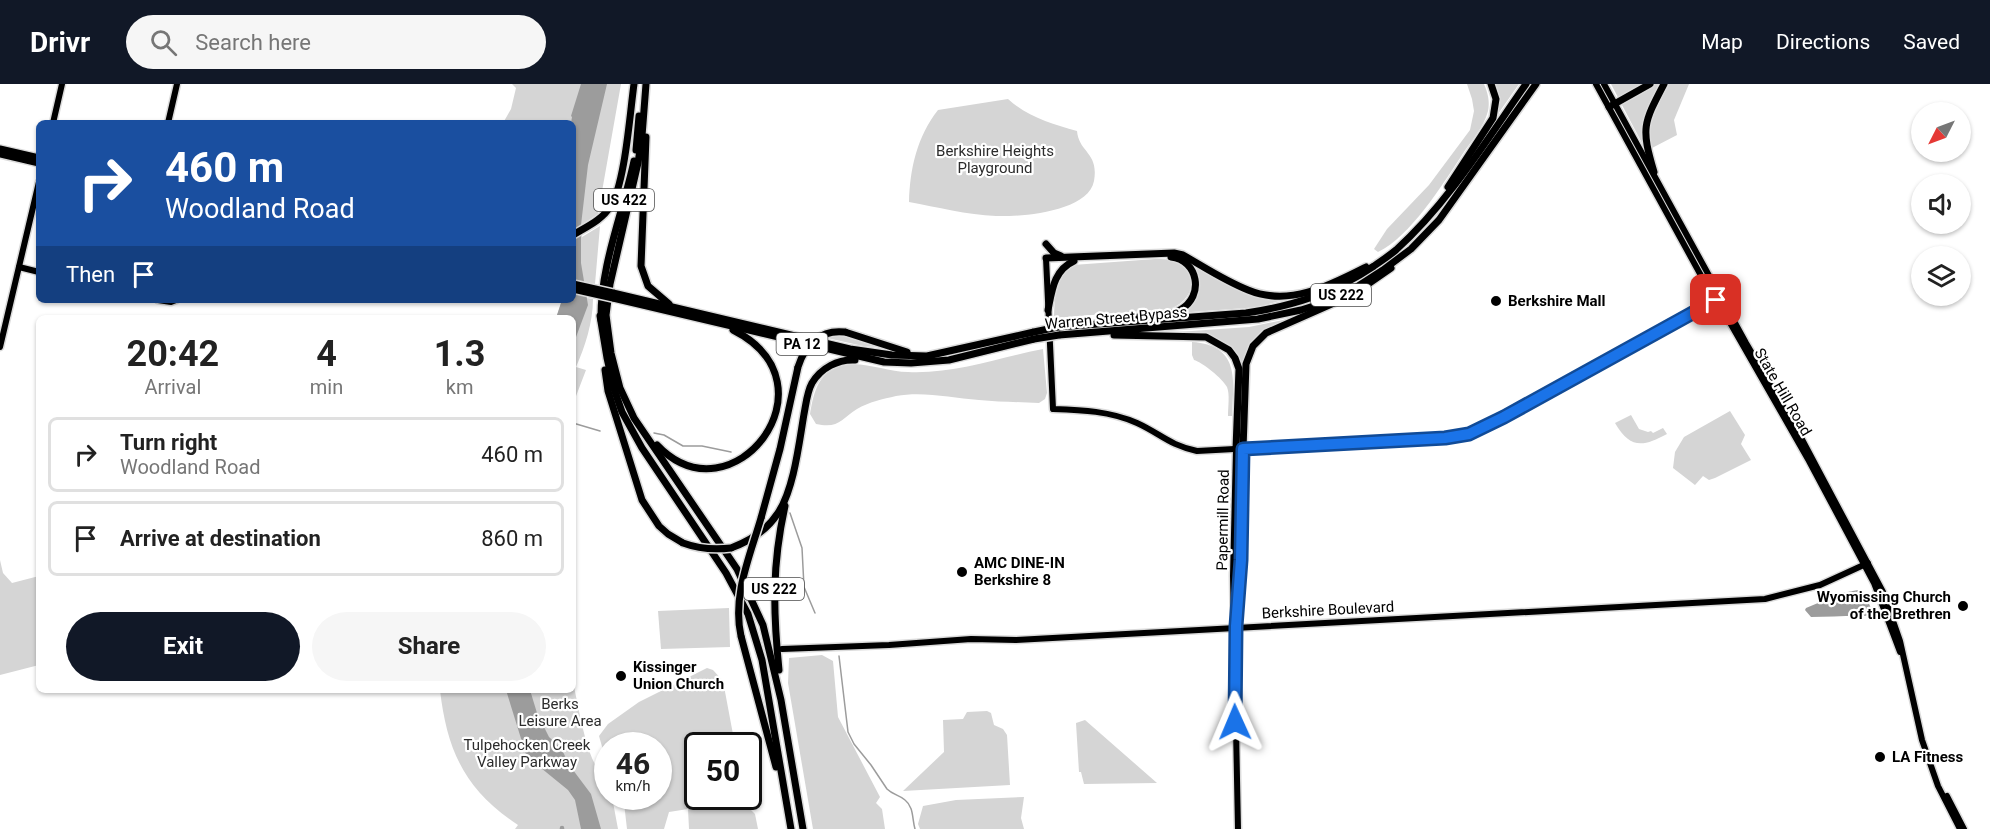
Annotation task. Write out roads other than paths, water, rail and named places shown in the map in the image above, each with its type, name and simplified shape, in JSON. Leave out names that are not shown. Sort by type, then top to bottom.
[{"type":"highway","points":[[576,233],[599,218],[613,204],[620,181],[634,84]]},
{"type":"highway","points":[[1427,219],[1492,122],[1496,102],[1491,84]]},
{"type":"highway","name":"Warren Street Bypass","points":[[576,290],[677,308],[871,353],[927,356],[1060,330],[1275,309],[1318,296],[1353,280],[1395,252],[1427,219],[1457,182],[1526,84]]},
{"type":"highway","name":"Warren Street Bypass","points":[[1060,330],[1069,334],[1233,322],[1301,310],[1352,290],[1411,249],[1439,220],[1536,84]]},
{"type":"highway","points":[[1611,103],[1643,84]]},
{"type":"highway","points":[[1611,103],[1650,84]]},
{"type":"highway","points":[[1654,172],[1646,144],[1646,122],[1664,84]]},
{"type":"highway","points":[[644,86],[642,136],[638,164],[610,284],[606,315],[615,372],[634,418],[737,569],[763,625],[781,700]]},
{"type":"highway","name":"US 422","points":[[644,86],[647,124],[641,270],[651,289],[677,308]]},
{"type":"highway","name":"US 422","points":[[644,86],[635,155],[608,263],[600,316],[608,391],[642,500],[659,526],[668,534],[683,543],[717,550],[747,542],[767,527],[784,503],[790,480]]},
{"type":"highway","points":[[0,149],[36,157]]},
{"type":"highway","points":[[0,154],[36,163]]},
{"type":"highway","points":[[1046,244],[1057,255],[1072,259],[1174,253],[1183,255],[1246,290],[1263,295],[1279,296],[1303,293],[1330,285],[1395,252]]},
{"type":"highway","points":[[1239,449],[1246,364],[1252,346],[1274,329],[1317,312],[1371,284],[1386,274],[1411,249]]},
{"type":"highway","points":[[1046,260],[1175,257],[1191,269],[1196,280],[1190,301],[1176,311],[1088,322],[1060,330]]},
{"type":"highway","points":[[1048,310],[1056,277],[1072,259]]},
{"type":"highway","name":"Warren Street Bypass","points":[[576,285],[721,325],[884,362],[911,363],[949,360],[1034,335]]},
{"type":"highway","points":[[600,316],[614,389],[622,412],[642,448],[726,573],[748,614],[762,660],[790,829]]},
{"type":"highway","points":[[634,418],[662,451],[690,466],[704,468],[727,465],[740,460],[757,447],[770,430],[776,412],[778,394],[775,375],[767,359],[756,346],[743,335],[721,325]]},
{"type":"highway","name":"US 222","points":[[790,829],[741,636],[738,604],[803,352],[818,337],[831,332],[845,332],[906,352],[969,347]]},
{"type":"highway","points":[[1069,334],[1198,336],[1221,344],[1233,354],[1239,369],[1239,449]]},
{"type":"highway","name":"US 222","points":[[803,829],[781,700],[774,616],[774,579],[779,532],[808,393],[818,375],[832,365],[846,360],[884,362]]},
{"type":"main road","points":[[54,120],[62,84]]},
{"type":"main road","points":[[169,120],[177,84]]},
{"type":"main road","name":"State Hill Road","points":[[1596,84],[1611,103],[1654,172],[1866,564],[1883,602],[1897,648],[1902,655],[1922,740],[1938,786],[1962,829]]},
{"type":"main road","name":"State Hill Road","points":[[1604,84],[1611,103],[1716,300],[1866,564]]},
{"type":"main road","points":[[0,346],[36,195]]},
{"type":"main road","points":[[1046,260],[1053,409],[1087,410],[1126,419],[1181,447],[1197,451],[1445,438],[1469,434],[1512,413],[1716,300]]},
{"type":"main road","points":[[19,267],[36,271]]},
{"type":"main road","name":"Papermill Road","points":[[1238,829],[1235,706],[1236,626],[1241,560],[1239,449]]},
{"type":"main road","name":"Berkshire Boulevard","points":[[782,649],[971,639],[1028,639],[1765,599],[1820,585],[1866,564]]},
{"type":"waterway","points":[[576,424],[600,431]]},
{"type":"waterway","points":[[654,433],[664,435],[683,446],[702,446],[731,452]]},
{"type":"waterway","points":[[790,513],[802,548],[804,587],[815,613]]},
{"type":"waterway","points":[[839,656],[848,732],[854,744],[887,789],[908,803],[915,829]]},
{"type":"place","name":"Berkshire Mall","points":[[1496,301]]},
{"type":"place","name":"AMC DINE-IN Berkshire 8","points":[[962,572]]},
{"type":"place","name":"Wyomissing Church of the Brethren","points":[[1963,606]]},
{"type":"place","name":"Kissinger Union Church","points":[[621,676]]},
{"type":"place","name":"LA Fitness","points":[[1880,757]]},
{"type":"park label","name":"Berkshire Heights Playground","points":[[995,160]]},
{"type":"park label","name":"Berks Leisure Area","points":[[560,712]]},
{"type":"park label","name":"Tulpehocken Creek Valley Parkway","points":[[527,754]]}]
